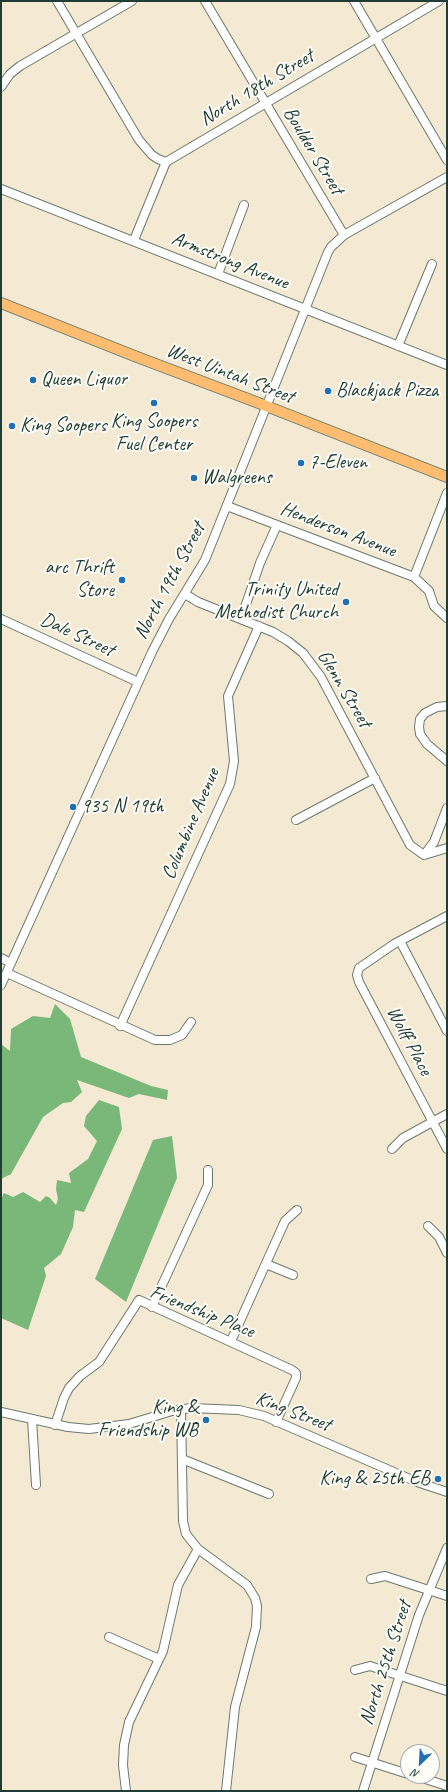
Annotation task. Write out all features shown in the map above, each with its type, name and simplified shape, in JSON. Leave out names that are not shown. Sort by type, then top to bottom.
[{"type":"main road","name":"West Uintah Street","points":[[1,303],[447,477]]},
{"type":"street","points":[[57,1],[139,140],[158,160],[166,162],[134,240]]},
{"type":"street","points":[[1,87],[6,79],[15,70],[132,1]]},
{"type":"street","name":"Boulder Street","points":[[205,1],[264,103],[344,235]]},
{"type":"street","points":[[354,1],[447,160]]},
{"type":"street","name":"North 18th Street","points":[[166,162],[439,1]]},
{"type":"street","name":"North 19th Street","points":[[1,985],[138,682],[164,629],[205,560],[328,252],[331,247],[344,235],[447,177]]},
{"type":"street","name":"Armstrong Avenue","points":[[1,189],[134,240],[447,365]]},
{"type":"street","points":[[218,274],[244,205]]},
{"type":"street","points":[[398,346],[432,264]]},
{"type":"street","points":[[414,578],[447,494]]},
{"type":"street","name":"Henderson Avenue","points":[[227,506],[414,578],[429,591],[434,606],[447,618]]},
{"type":"street","points":[[241,619],[258,568],[277,525]]},
{"type":"street","name":"Glenn Street","points":[[185,594],[198,602],[259,626],[288,641],[309,661],[321,677],[410,845],[424,855]]},
{"type":"street","name":"Dale Street","points":[[1,619],[138,682]]},
{"type":"street","name":"Columbine Avenue","points":[[120,1026],[232,776],[234,761],[228,696],[259,626]]},
{"type":"street","points":[[447,706],[428,710],[422,716],[419,727],[420,734],[427,744],[447,761]]},
{"type":"street","points":[[296,820],[310,814],[375,778]]},
{"type":"street","points":[[424,855],[434,842],[445,822],[447,808]]},
{"type":"street","points":[[424,855],[447,848]]},
{"type":"street","points":[[447,916],[400,941],[447,1031]]},
{"type":"street","name":"Wolff Place","points":[[400,941],[358,970],[357,975],[359,982],[447,1149]]},
{"type":"street","points":[[1,958],[11,963]]},
{"type":"street","points":[[7,973],[148,1038],[162,1041],[170,1040],[182,1035],[191,1022]]},
{"type":"street","points":[[392,1149],[403,1138],[447,1114]]},
{"type":"street","points":[[152,1306],[208,1185],[208,1170]]},
{"type":"street","points":[[230,1341],[285,1220],[297,1210]]},
{"type":"street","points":[[428,1226],[439,1237],[447,1253]]},
{"type":"street","points":[[266,1264],[293,1275]]},
{"type":"street","name":"Friendship Place","points":[[55,1425],[69,1388],[80,1376],[99,1362],[139,1300],[296,1373],[296,1378],[276,1422]]},
{"type":"street","name":"King Street","points":[[1,1412],[55,1425],[88,1429],[115,1427],[181,1410],[201,1408],[239,1410],[253,1413],[276,1422],[418,1482],[447,1492]]},
{"type":"street","points":[[181,1410],[184,1528],[189,1540],[198,1549],[247,1585],[255,1598],[257,1606],[256,1627],[235,1707],[224,1771],[226,1791]]},
{"type":"street","points":[[32,1419],[36,1485]]},
{"type":"street","points":[[182,1458],[269,1494]]},
{"type":"street","name":"North 25th Street","points":[[363,1791],[371,1762],[428,1590],[447,1548]]},
{"type":"street","points":[[126,1791],[123,1766],[126,1733],[132,1712],[166,1643],[178,1585],[198,1549]]},
{"type":"street","points":[[371,1579],[385,1576],[447,1596]]},
{"type":"street","points":[[109,1637],[159,1659]]},
{"type":"street","points":[[355,1670],[370,1666],[447,1691]]},
{"type":"street","points":[[356,1757],[400,1771]]},
{"type":"green space","points":[[55,1004],[70,1019],[81,1057],[151,1086],[168,1090],[167,1100],[139,1094],[129,1098],[77,1080],[82,1092],[71,1102],[63,1103],[43,1117],[11,1174],[1,1179],[1,1044],[10,1051],[11,1029],[33,1016],[50,1018]]},
{"type":"green space","points":[[99,1100],[119,1107],[122,1129],[84,1212],[75,1210],[73,1227],[61,1254],[44,1268],[46,1276],[28,1330],[1,1318],[1,1199],[4,1193],[13,1197],[23,1192],[40,1202],[46,1196],[56,1205],[58,1199],[56,1189],[57,1180],[71,1183],[69,1173],[88,1159],[97,1141],[84,1126],[86,1116]]},
{"type":"green space","points":[[172,1136],[177,1178],[126,1302],[95,1279],[153,1140]]},
{"type":"place","name":"Queen Liquor","points":[[33,380]]},
{"type":"place","name":"Blackjack Pizza","points":[[328,391]]},
{"type":"place","name":"King Soopers Fuel Center","points":[[154,403]]},
{"type":"place","name":"King Soopers","points":[[12,426]]},
{"type":"place","name":"7-Eleven","points":[[301,463]]},
{"type":"place","name":"Walgreens","points":[[194,478]]},
{"type":"place","name":"arc Thrift Store","points":[[122,580]]},
{"type":"place","name":"Trinity United Methodist Church","points":[[346,602]]},
{"type":"place","name":"935 N 19th","points":[[73,807]]},
{"type":"place","name":"King & Friendship WB","points":[[206,1420]]},
{"type":"place","name":"King & 25th EB","points":[[438,1479]]}]
